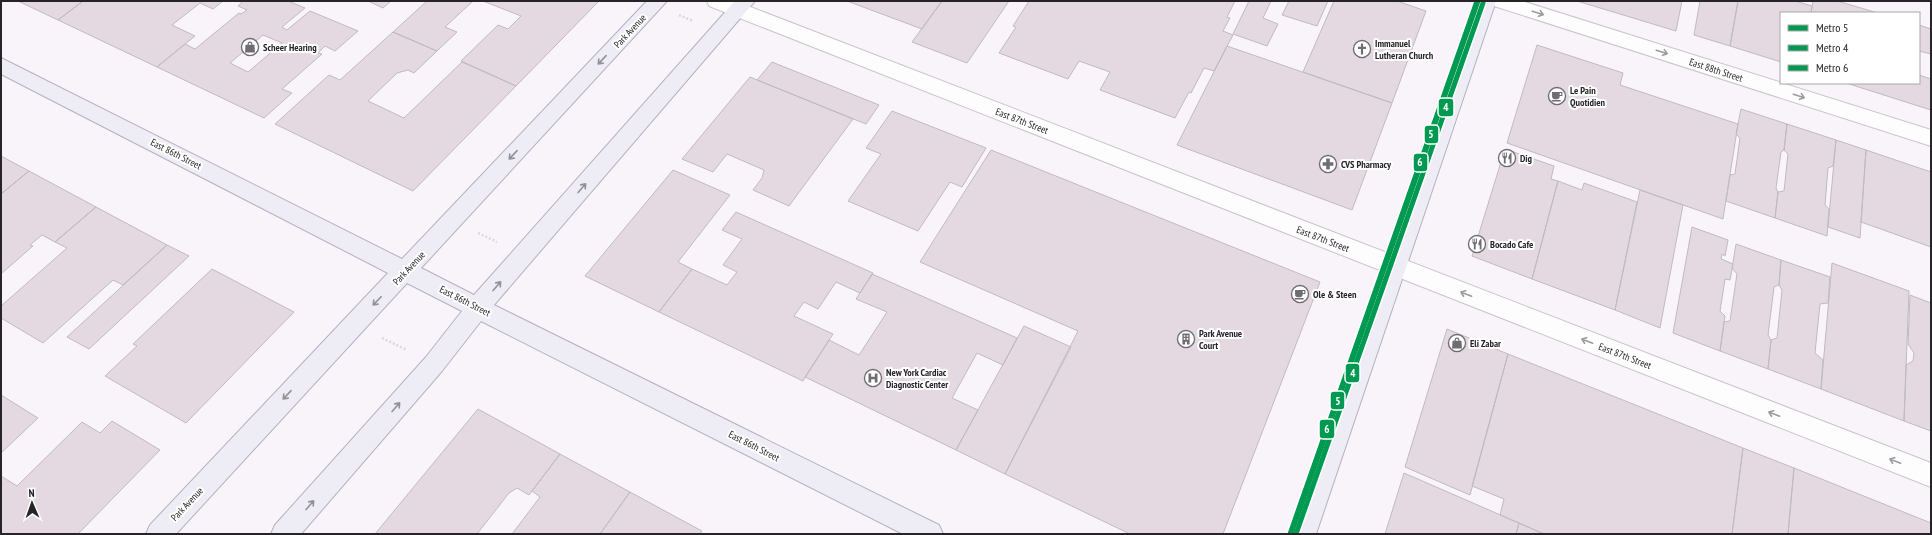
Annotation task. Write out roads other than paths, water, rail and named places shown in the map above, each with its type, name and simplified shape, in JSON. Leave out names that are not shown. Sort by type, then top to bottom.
[{"type":"main road","points":[[1303,534],[1487,1]]},
{"type":"main road","points":[[284,534],[434,364],[478,307],[742,5]]},
{"type":"main road","name":"Park Avenue","points":[[159,534],[297,384],[666,7]]},
{"type":"main road","name":"East 86th Street","points":[[1,65],[406,271],[930,534]]},
{"type":"street","name":"East 87th Street","points":[[716,1],[742,5],[1396,267],[1931,475]]},
{"type":"street","name":"East 88th Street","points":[[1501,1],[1931,138]]},
{"type":"metro line","name":"6","points":[[1290,534],[1477,1]]},
{"type":"metro line","name":"5","points":[[1291,534],[1478,1]]},
{"type":"metro line","name":"4","points":[[1296,534],[1483,3]]},
{"type":"place","name":"Scheer Hearing","points":[[250,47]]},
{"type":"place","name":"Immanuel Lutheran Church","points":[[1362,49]]},
{"type":"place","name":"Le Pain Quotidien","points":[[1557,96]]},
{"type":"place","name":"Dig","points":[[1507,158]]},
{"type":"place","name":"CVS Pharmacy","points":[[1328,164]]},
{"type":"place","name":"Bocado Cafe","points":[[1477,244]]},
{"type":"place","name":"Ole & Steen","points":[[1300,294]]},
{"type":"place","name":"Park Avenue Court","points":[[1186,339]]},
{"type":"place","name":"Eli Zabar","points":[[1457,343]]},
{"type":"place","name":"New York Cardiac Diagnostic Center","points":[[873,378]]}]
